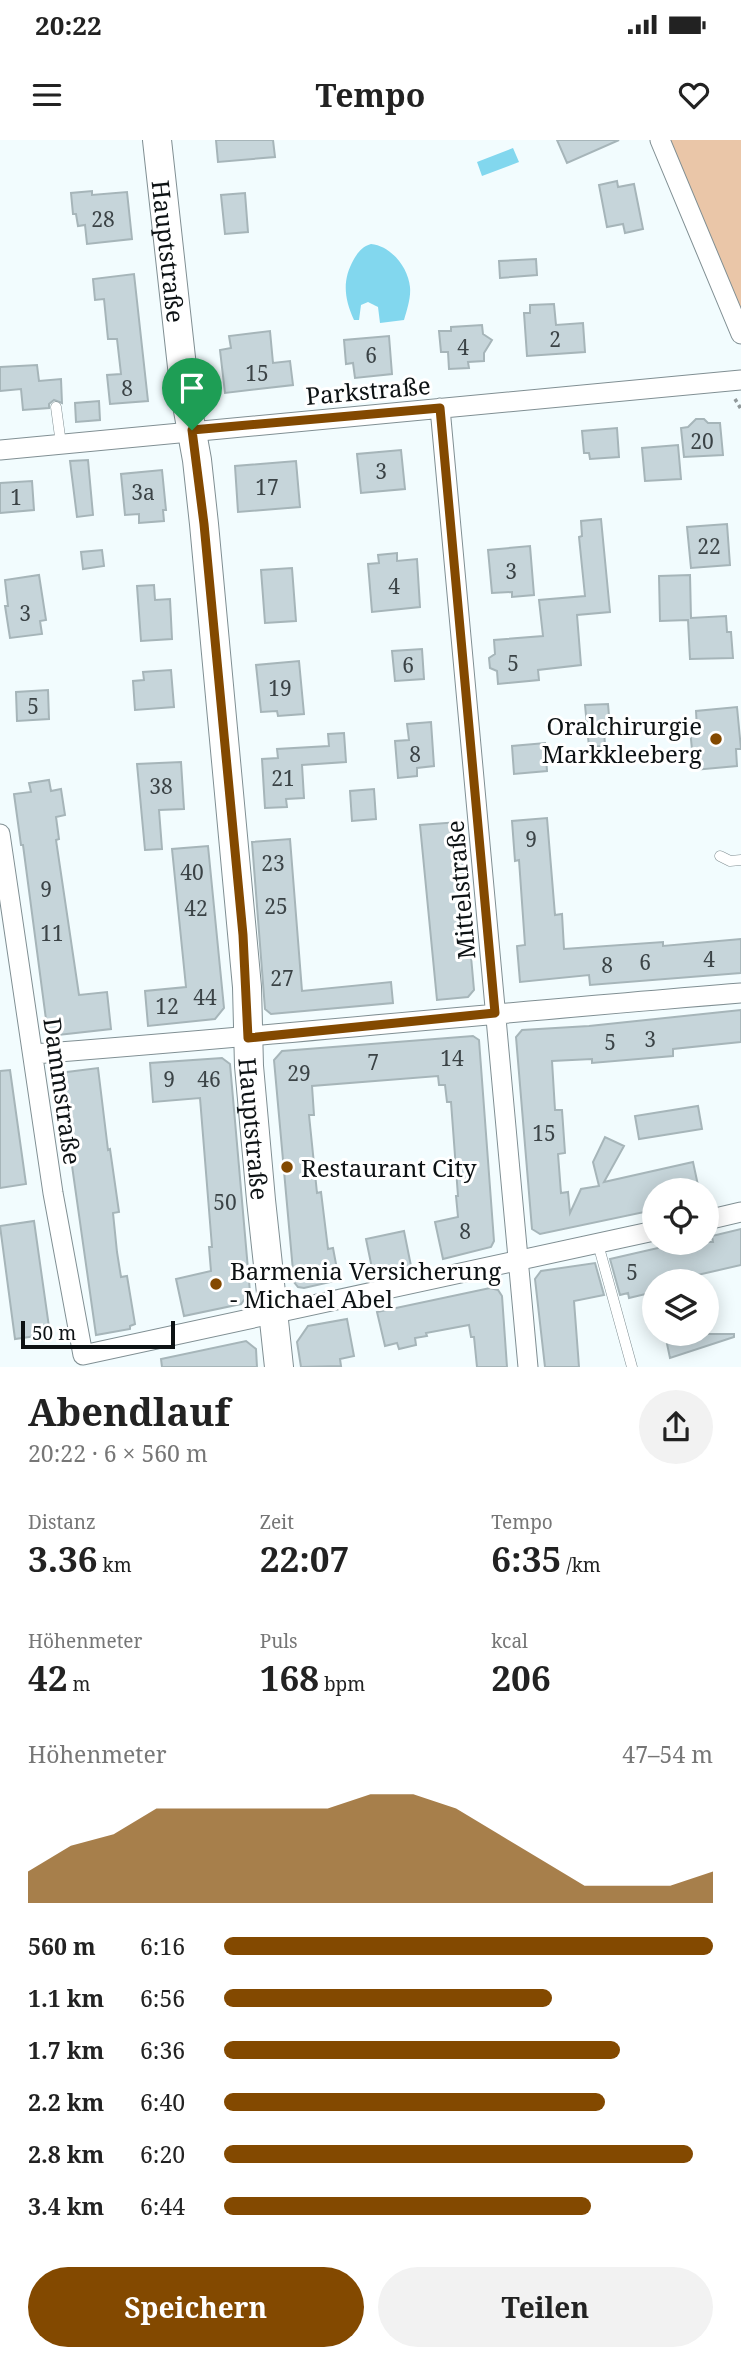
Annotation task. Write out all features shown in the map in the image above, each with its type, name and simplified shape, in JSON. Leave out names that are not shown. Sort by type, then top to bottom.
[{"type":"main road","name":"Hauptstraße","points":[[157,140],[185,394],[204,524],[246,974],[248,1038],[261,1200],[279,1367]]},
{"type":"street","points":[[660,140],[741,334]]},
{"type":"street","name":"Parkstraße","points":[[0,450],[440,408],[736,387]]},
{"type":"street","name":"Mittelstraße","points":[[440,408],[528,1367]]},
{"type":"street","name":"Dammstraße","points":[[0,834],[53,1193],[83,1355],[273,1314]]},
{"type":"street","points":[[34,1054],[248,1038],[495,1013],[741,993]]},
{"type":"street","points":[[719,1217],[741,1212]]},
{"type":"street","points":[[273,1314],[642,1234]]},
{"type":"lane","points":[[56,407],[61,444]]},
{"type":"lane","points":[[720,856],[730,861],[741,860]]},
{"type":"lane","points":[[598,1244],[632,1367]]},
{"type":"path","points":[[736,387],[741,409]]},
{"type":"shaded area","points":[[660,140],[741,140],[741,334]]},
{"type":"water","points":[[513,148],[519,162],[482,176],[477,162]]},
{"type":"water","points":[[371,244],[392,253],[406,272],[410,291],[404,320],[380,323],[378,307],[368,302],[361,305],[359,320],[354,320],[346,297],[346,282],[350,267],[358,254]]},
{"type":"building","points":[[216,140],[273,140],[275,157],[218,162]]},
{"type":"building","points":[[557,140],[619,140],[567,163]]},
{"type":"building","points":[[617,181],[618,187],[634,184],[643,229],[625,233],[623,224],[607,227],[599,185]]},
{"type":"building","points":[[92,191],[92,195],[127,192],[132,239],[87,244],[85,225],[78,226],[76,214],[73,214],[71,193]]},
{"type":"building","points":[[245,193],[248,232],[225,234],[221,195]]},
{"type":"building","points":[[536,259],[537,275],[500,278],[499,261]]},
{"type":"building","points":[[134,274],[148,401],[110,404],[107,375],[121,374],[117,339],[108,339],[104,299],[95,300],[93,279]]},
{"type":"building","points":[[554,304],[556,325],[583,323],[585,352],[527,356],[524,313],[530,313],[530,305]]},
{"type":"building","points":[[482,325],[483,334],[492,340],[484,353],[484,361],[468,362],[469,368],[449,369],[448,352],[441,352],[439,331],[451,331],[451,327]]},
{"type":"building","points":[[270,331],[273,363],[290,361],[293,385],[225,393],[220,350],[231,348],[229,336]]},
{"type":"building","points":[[389,336],[392,374],[355,378],[353,363],[346,364],[344,340]]},
{"type":"building","points":[[37,365],[39,381],[61,379],[62,403],[54,400],[49,404],[49,408],[23,410],[21,389],[0,391],[0,367]]},
{"type":"building","points":[[99,401],[100,420],[76,422],[75,403]]},
{"type":"building","points":[[696,419],[720,423],[723,455],[684,457],[681,428],[688,427]]},
{"type":"building","points":[[617,428],[619,457],[590,459],[589,453],[584,453],[582,431]]},
{"type":"building","points":[[678,445],[681,479],[645,481],[642,448]]},
{"type":"building","points":[[401,450],[405,489],[361,493],[357,454]]},
{"type":"building","points":[[88,460],[93,515],[77,517],[70,461]]},
{"type":"building","points":[[296,461],[300,507],[238,512],[235,466]]},
{"type":"building","points":[[162,470],[166,510],[163,510],[164,521],[139,523],[139,514],[125,515],[121,474]]},
{"type":"building","points":[[32,481],[34,510],[0,513],[0,483]]},
{"type":"building","points":[[601,519],[610,612],[577,615],[581,665],[538,670],[539,680],[498,684],[497,671],[490,668],[489,658],[495,654],[494,640],[543,636],[539,600],[585,596],[579,537],[582,536],[581,521]]},
{"type":"building","points":[[727,524],[730,565],[691,568],[687,527]]},
{"type":"building","points":[[530,546],[534,595],[512,597],[512,592],[492,593],[488,550]]},
{"type":"building","points":[[102,550],[104,566],[83,569],[81,552]]},
{"type":"building","points":[[397,553],[397,561],[417,559],[420,607],[372,612],[368,564],[379,563],[378,555]]},
{"type":"building","points":[[292,568],[296,621],[265,623],[261,570]]},
{"type":"building","points":[[39,575],[46,620],[40,621],[42,634],[10,638],[5,606],[8,606],[5,580]]},
{"type":"building","points":[[690,575],[691,618],[726,616],[727,632],[731,632],[733,658],[690,659],[688,620],[660,621],[659,576]]},
{"type":"building","points":[[154,585],[155,600],[170,599],[172,639],[141,641],[137,586]]},
{"type":"building","points":[[422,649],[424,679],[395,681],[392,651]]},
{"type":"building","points":[[299,661],[304,714],[278,716],[277,711],[261,712],[256,665]]},
{"type":"building","points":[[171,670],[174,707],[135,710],[133,681],[144,680],[143,672]]},
{"type":"building","points":[[48,690],[49,719],[17,721],[16,692]]},
{"type":"building","points":[[608,704],[610,727],[604,728],[605,746],[589,747],[585,705]]},
{"type":"building","name":"Oralchirurgie Markkleeberg","points":[[737,707],[741,749],[736,749],[737,766],[694,770],[690,729],[697,729],[696,711]]},
{"type":"building","points":[[431,722],[434,766],[417,768],[417,776],[398,778],[395,741],[409,740],[407,724]]},
{"type":"building","points":[[344,733],[346,762],[302,765],[304,798],[286,799],[287,807],[265,808],[262,759],[278,758],[277,749],[329,746],[328,734]]},
{"type":"building","points":[[545,743],[547,771],[514,774],[512,746]]},
{"type":"building","points":[[181,762],[184,809],[159,810],[162,849],[145,850],[137,764]]},
{"type":"building","points":[[49,780],[51,791],[61,789],[65,815],[56,817],[59,839],[56,840],[79,995],[107,992],[111,1029],[58,1035],[47,1027],[14,794],[31,792],[29,783]]},
{"type":"building","points":[[374,789],[376,819],[352,821],[350,791]]},
{"type":"building","points":[[547,818],[555,915],[562,914],[564,949],[663,942],[663,946],[741,939],[741,973],[590,985],[589,975],[520,982],[517,946],[525,945],[519,860],[515,861],[512,821]]},
{"type":"building","points":[[459,822],[474,990],[468,997],[437,1000],[420,825]]},
{"type":"building","points":[[290,839],[302,991],[391,982],[393,1003],[271,1014],[265,1009],[252,842]]},
{"type":"building","points":[[208,846],[224,1008],[215,1019],[148,1026],[145,991],[186,987],[172,849]]},
{"type":"building","points":[[741,1010],[741,1042],[673,1049],[673,1056],[592,1063],[592,1059],[552,1061],[555,1110],[562,1110],[565,1153],[558,1154],[561,1193],[568,1192],[570,1213],[581,1189],[599,1186],[593,1162],[605,1137],[624,1146],[604,1182],[693,1162],[696,1178],[642,1178],[642,1213],[540,1234],[532,1229],[516,1037],[522,1030],[589,1026]]},
{"type":"building","points":[[473,1036],[479,1040],[494,1241],[491,1247],[443,1259],[435,1222],[458,1217],[458,1196],[451,1102],[447,1102],[445,1085],[439,1085],[438,1076],[312,1086],[314,1115],[309,1115],[317,1193],[321,1192],[328,1249],[333,1248],[339,1280],[298,1287],[294,1282],[274,1060],[282,1051]]},
{"type":"building","points":[[222,1058],[230,1064],[250,1292],[241,1304],[184,1316],[176,1279],[211,1271],[209,1247],[212,1247],[200,1098],[153,1102],[150,1063]]},
{"type":"building","points":[[98,1068],[119,1212],[113,1213],[117,1252],[121,1277],[127,1276],[135,1324],[130,1326],[130,1329],[96,1335],[60,1081],[67,1072]]},
{"type":"building","points":[[10,1070],[26,1184],[0,1188],[0,1071]]},
{"type":"building","points":[[698,1106],[702,1129],[639,1139],[635,1116]]},
{"type":"building","points":[[34,1221],[50,1334],[15,1339],[0,1226]]},
{"type":"building","points":[[741,1229],[741,1265],[719,1270],[642,1269],[642,1295],[629,1298],[628,1293],[620,1295],[610,1259],[642,1252],[642,1255],[719,1255],[719,1234]]},
{"type":"building","points":[[404,1231],[411,1266],[373,1273],[366,1239]]},
{"type":"building","points":[[595,1263],[604,1295],[574,1301],[579,1367],[545,1367],[535,1279],[541,1271]]},
{"type":"building","points":[[490,1288],[498,1290],[502,1296],[507,1367],[477,1367],[474,1337],[471,1337],[469,1325],[426,1333],[427,1336],[415,1338],[416,1345],[399,1349],[397,1343],[385,1346],[377,1312]]},
{"type":"building","points":[[347,1319],[354,1356],[340,1359],[341,1366],[301,1367],[297,1342],[308,1326]]},
{"type":"building","points":[[719,1334],[734,1334],[734,1337],[719,1342]]},
{"type":"building","points":[[246,1341],[256,1349],[257,1367],[162,1367],[161,1359]]},
{"type":"building","points":[[667,1346],[707,1346],[670,1358]]},
{"type":"place","name":"Oralchirurgie Markkleeberg","points":[[716,739]]},
{"type":"place","name":"Restaurant City","points":[[287,1167]]},
{"type":"place","name":"Barmenia Versicherung - Michael Abel","points":[[216,1284]]},
{"type":"route","points":[[440,408],[495,1013],[248,1038],[243,935],[204,524],[192,430],[440,408]]}]
